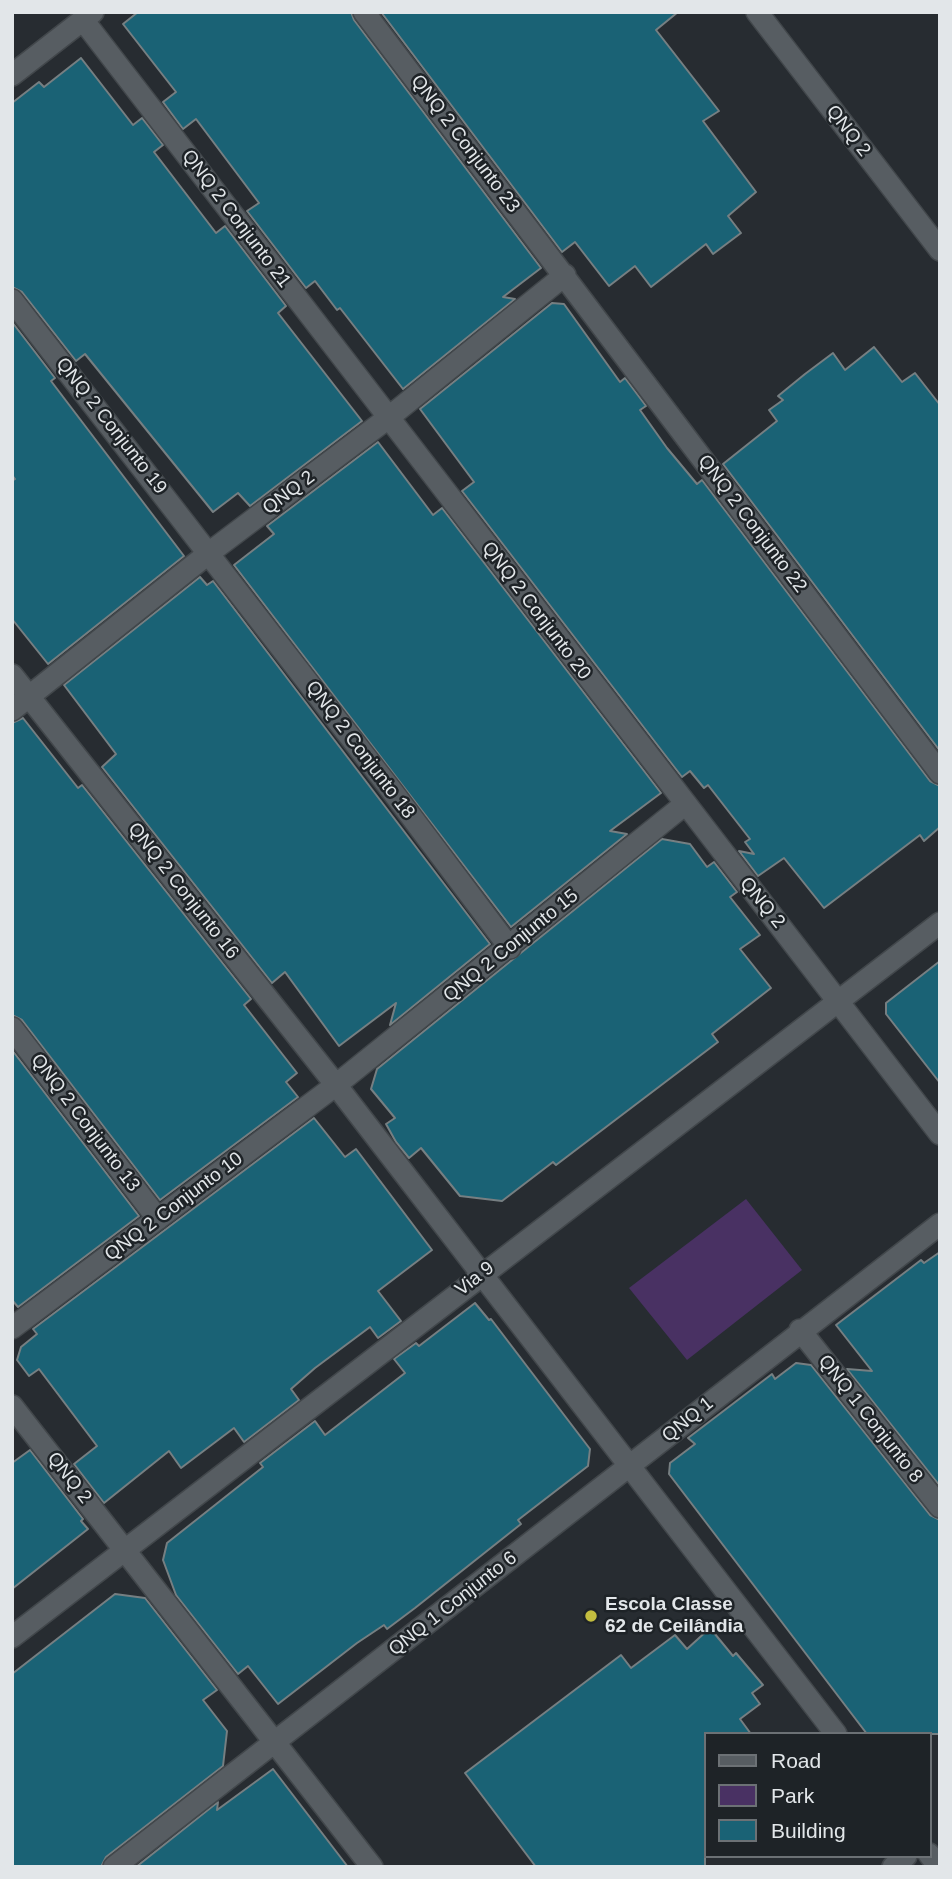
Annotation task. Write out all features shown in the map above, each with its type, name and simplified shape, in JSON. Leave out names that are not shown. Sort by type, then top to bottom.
[{"type":"street","name":"QNQ 2 Conjunto 23","points":[[364,12],[565,275]]},
{"type":"street","name":"QNQ 2","points":[[757,12],[940,250]]},
{"type":"street","points":[[12,75],[88,16]]},
{"type":"street","name":"QNQ 2 Conjunto 21","points":[[88,16],[388,418]]},
{"type":"street","name":"QNQ 2","points":[[21,703],[209,553],[388,418],[565,275]]},
{"type":"street","name":"QNQ 2 Conjunto 22","points":[[565,275],[940,773]]},
{"type":"street","name":"QNQ 2 Conjunto 19","points":[[12,300],[209,553]]},
{"type":"street","name":"QNQ 2 Conjunto 20","points":[[388,418],[684,805]]},
{"type":"street","name":"QNQ 2 Conjunto 18","points":[[209,553],[510,948]]},
{"type":"street","name":"QNQ 2 Conjunto 16","points":[[12,675],[21,703],[337,1085]]},
{"type":"street","name":"QNQ 2","points":[[684,805],[840,1001]]},
{"type":"street","name":"QNQ 2 Conjunto 15","points":[[337,1085],[684,805]]},
{"type":"street","name":"Via 9","points":[[12,1637],[940,923]]},
{"type":"street","points":[[840,1001],[940,1134]]},
{"type":"street","name":"QNQ 2 Conjunto 13","points":[[12,1028],[158,1219]]},
{"type":"street","points":[[337,1085],[480,1275],[834,1732]]},
{"type":"street","name":"QNQ 2 Conjunto 10","points":[[12,1328],[337,1085]]},
{"type":"street","name":"QNQ 1","points":[[630,1467],[800,1330],[940,1224]]},
{"type":"street","name":"QNQ 1 Conjunto 8","points":[[800,1330],[940,1507]]},
{"type":"street","name":"QNQ 2","points":[[12,1406],[125,1550]]},
{"type":"street","name":"QNQ 1 Conjunto 6","points":[[114,1867],[630,1467]]},
{"type":"street","points":[[125,1550],[372,1867]]},
{"type":"green space","points":[[746,1199],[802,1270],[687,1360],[629,1288]]},
{"type":"building","points":[[138,12],[351,12],[354,20],[541,268],[503,297],[515,299],[403,389],[340,308],[337,310],[315,281],[306,288],[247,211],[259,203],[196,119],[183,129],[163,102],[176,92],[123,24]]},
{"type":"building","points":[[381,12],[678,12],[656,30],[719,111],[703,121],[756,192],[728,216],[741,233],[713,254],[706,244],[651,287],[635,266],[609,286],[575,242],[562,252]]},
{"type":"building","points":[[81,58],[133,125],[142,118],[163,145],[154,152],[216,233],[225,226],[286,306],[278,313],[362,421],[250,506],[238,493],[213,512],[85,354],[76,361],[22,292],[12,287],[12,103],[39,82],[44,87]]},
{"type":"building","points":[[552,303],[564,304],[620,382],[625,378],[646,406],[640,410],[667,448],[697,484],[702,480],[930,781],[940,786],[940,827],[924,841],[920,835],[824,908],[784,858],[758,876],[739,851],[754,854],[745,842],[750,839],[708,785],[704,788],[690,771],[682,777],[462,491],[474,482],[420,409]]},
{"type":"building","points":[[12,322],[55,378],[51,381],[184,556],[48,664],[12,619],[12,481],[15,479],[12,475]]},
{"type":"building","points":[[874,347],[902,382],[915,373],[940,405],[940,751],[723,464],[777,421],[769,410],[783,400],[778,396],[805,374],[833,353],[845,370]]},
{"type":"building","points":[[378,442],[433,515],[442,508],[661,793],[610,831],[627,834],[511,927],[234,565],[274,534],[267,526]]},
{"type":"building","points":[[200,577],[207,585],[213,581],[490,944],[390,1025],[396,1003],[339,1046],[285,972],[272,983],[102,767],[116,754],[64,685]]},
{"type":"building","points":[[23,718],[78,788],[82,785],[251,999],[244,1005],[297,1073],[286,1082],[298,1097],[160,1200],[22,1020],[12,1015],[12,723]]},
{"type":"building","points":[[662,839],[690,844],[707,867],[714,862],[737,892],[730,897],[760,935],[740,949],[771,988],[712,1034],[718,1042],[556,1165],[553,1162],[502,1201],[460,1196],[421,1148],[409,1158],[396,1142],[386,1124],[395,1118],[371,1089],[377,1069]]},
{"type":"building","points":[[940,961],[940,1083],[886,1014],[886,1003]]},
{"type":"building","points":[[12,1050],[139,1216],[18,1307],[12,1300]]},
{"type":"building","points":[[314,1118],[345,1157],[356,1149],[432,1250],[378,1291],[401,1321],[378,1338],[370,1327],[315,1368],[291,1389],[299,1400],[244,1442],[234,1428],[181,1468],[169,1451],[104,1503],[74,1464],[97,1446],[39,1369],[29,1376],[17,1360],[21,1347],[37,1334],[33,1329]]},
{"type":"building","points":[[940,1252],[940,1486],[847,1369],[872,1371],[836,1325],[921,1260],[924,1263]]},
{"type":"building","points":[[475,1303],[489,1320],[491,1319],[590,1449],[588,1466],[518,1520],[521,1524],[415,1608],[387,1629],[384,1625],[357,1643],[278,1704],[248,1666],[238,1674],[176,1595],[163,1560],[167,1543],[263,1467],[260,1463],[315,1421],[325,1435],[405,1373],[394,1359],[416,1343],[419,1346]]},
{"type":"building","points":[[796,1363],[811,1365],[930,1515],[940,1520],[940,1734],[865,1732],[669,1474],[670,1463],[695,1444],[688,1438],[772,1374],[775,1379]]},
{"type":"building","points":[[30,1450],[88,1529],[12,1589],[12,1463]]},
{"type":"building","points":[[115,1594],[145,1598],[217,1690],[203,1700],[227,1731],[223,1766],[106,1857],[101,1867],[12,1867],[12,1674]]},
{"type":"building","points":[[710,1628],[733,1656],[736,1653],[763,1685],[752,1693],[760,1704],[740,1719],[750,1732],[704,1732],[705,1867],[536,1867],[465,1773],[621,1655],[631,1668],[675,1635],[687,1649]]},
{"type":"building","points":[[273,1769],[348,1867],[136,1867],[218,1802],[217,1810]]},
{"type":"place","name":"Escola Classe 62 de Ceilândia","points":[[591,1616]]}]
